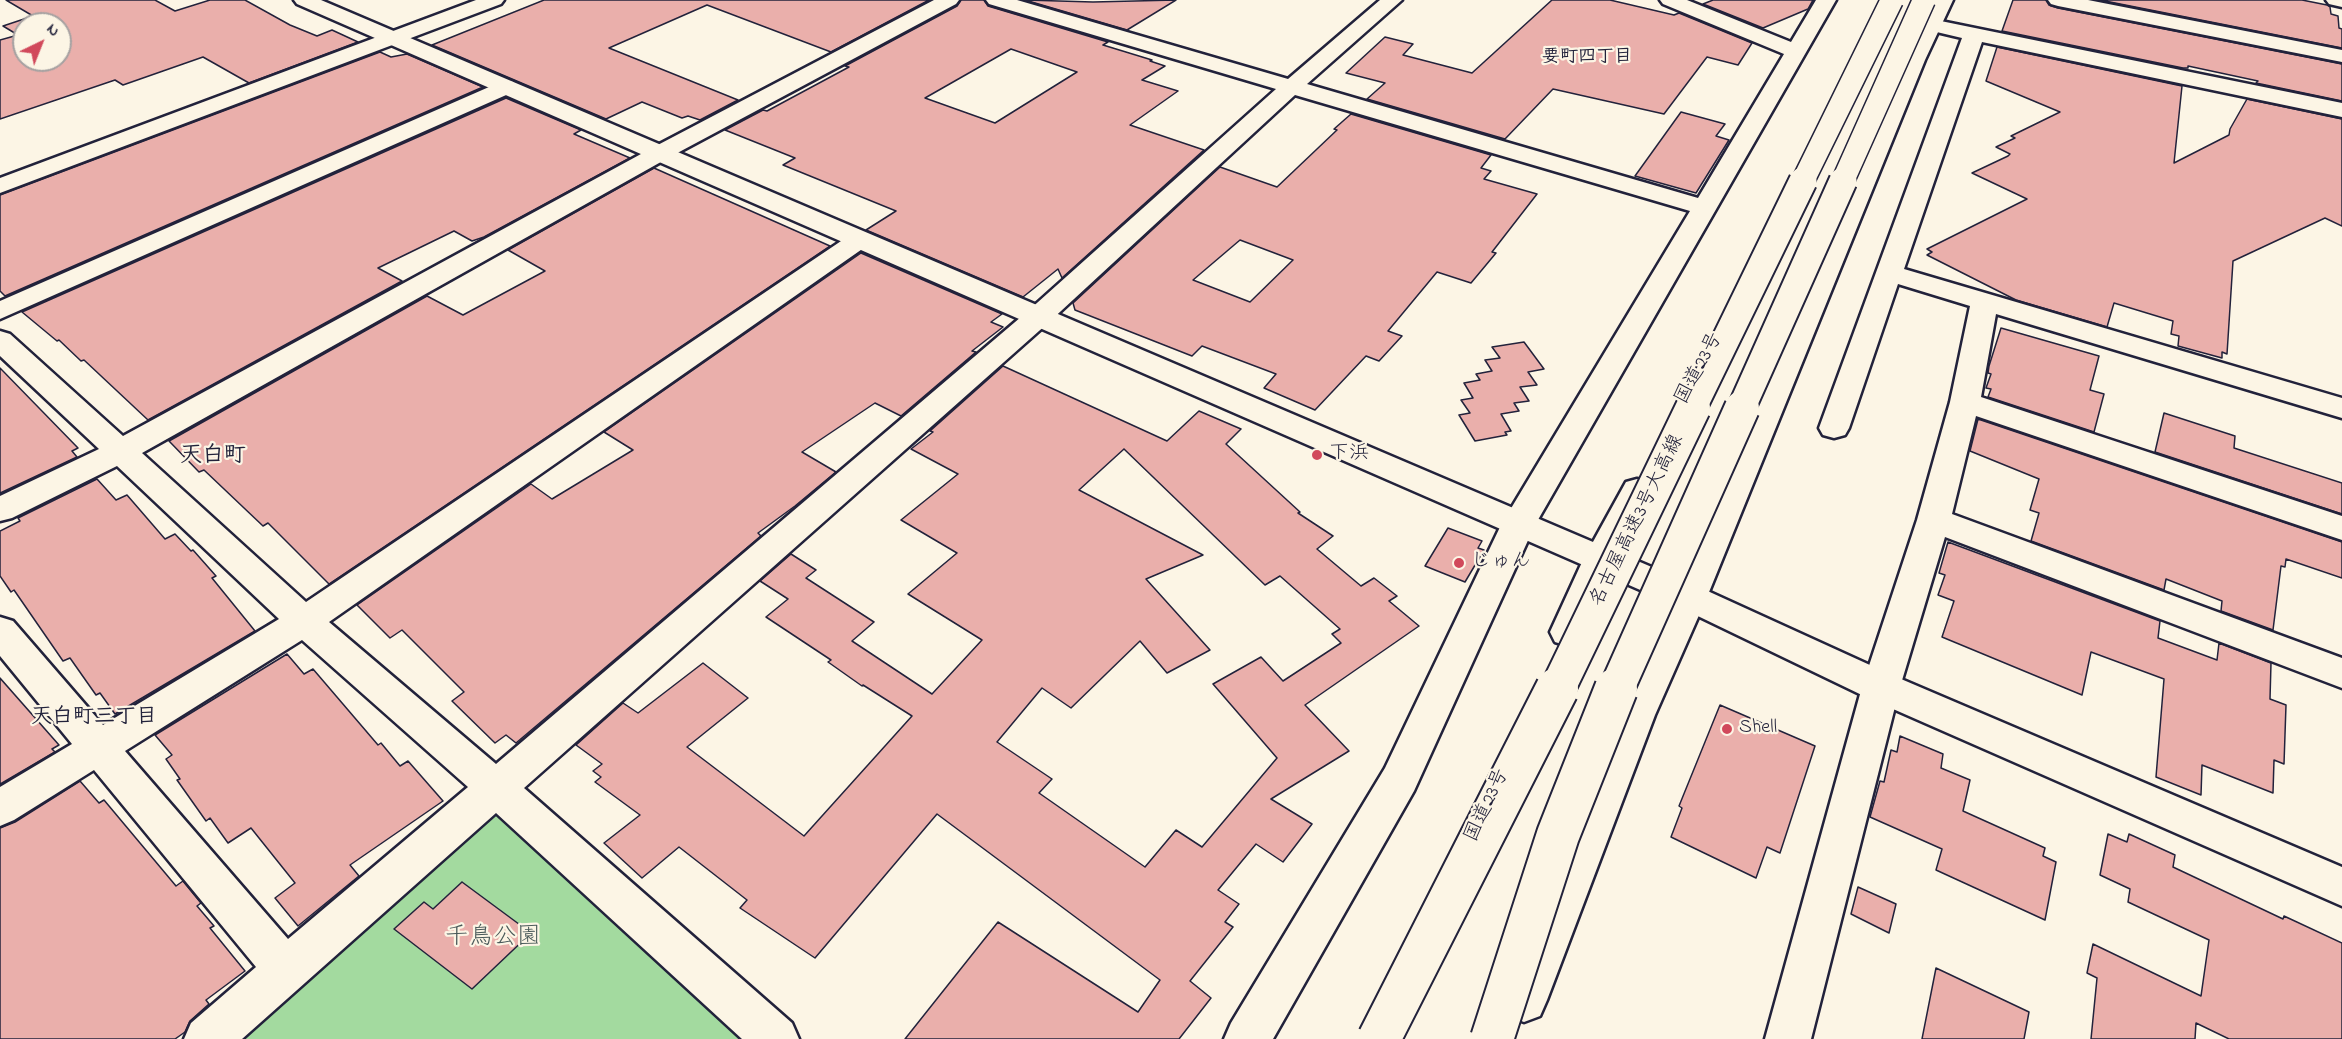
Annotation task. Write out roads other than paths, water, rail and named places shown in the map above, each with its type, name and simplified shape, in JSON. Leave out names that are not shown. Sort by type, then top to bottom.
[{"type":"main road","points":[[304,0],[1689,597],[1881,687],[2342,887]]},
{"type":"main road","points":[[212,84],[442,0]]},
{"type":"main road","points":[[0,186],[494,0]]},
{"type":"main road","points":[[0,510],[121,451],[660,153],[949,0]]},
{"type":"main road","points":[[996,0],[1706,207]]},
{"type":"main road","points":[[207,1039],[1038,317],[1291,87],[1392,0]]},
{"type":"main road","points":[[1670,0],[1797,52]]},
{"type":"main road","points":[[1247,1039],[1400,779],[1518,525],[1826,0]]},
{"type":"main road","name":"国道23号","points":[[1392,1039],[1468,847],[1600,560],[1891,0]]},
{"type":"main road","name":"名古屋高速3号大高線","points":[[1379,1039],[1572,660],[1891,0]]},
{"type":"main road","points":[[1492,1039],[1558,835],[1611,701],[1927,13],[1943,0]]},
{"type":"main road","points":[[2058,0],[2342,56]]},
{"type":"main road","points":[[2336,0],[2342,1]]},
{"type":"main road","points":[[1927,13],[1974,34],[2342,110]]},
{"type":"main road","points":[[1508,1039],[1636,715],[1689,597],[1905,82],[1927,13]]},
{"type":"main road","points":[[1834,428],[1974,34]]},
{"type":"main road","points":[[0,311],[505,87]]},
{"type":"main road","points":[[0,808],[303,621],[859,240]]},
{"type":"main road","points":[[1889,273],[2342,408]]},
{"type":"main road","points":[[1788,1039],[1881,687],[1934,520],[1965,402],[1985,302]]},
{"type":"main road","points":[[0,340],[303,621],[496,788],[776,1039]]},
{"type":"main road","points":[[1965,402],[2342,528]]},
{"type":"main road","points":[[1934,520],[2342,673]]},
{"type":"main road","points":[[0,632],[286,970]]},
{"type":"place","name":"下浜","points":[[1317,455]]},
{"type":"place","name":"じゅん","points":[[1459,563]]},
{"type":"place","name":"Shell","points":[[1727,729]]},
{"type":"district","name":"要町四丁目","points":[[1587,58]]},
{"type":"district","name":"天白町","points":[[213,457]]},
{"type":"district","name":"天白町三丁目","points":[[94,719]]},
{"type":"park label","name":"千鳥公園","points":[[493,939]]}]
